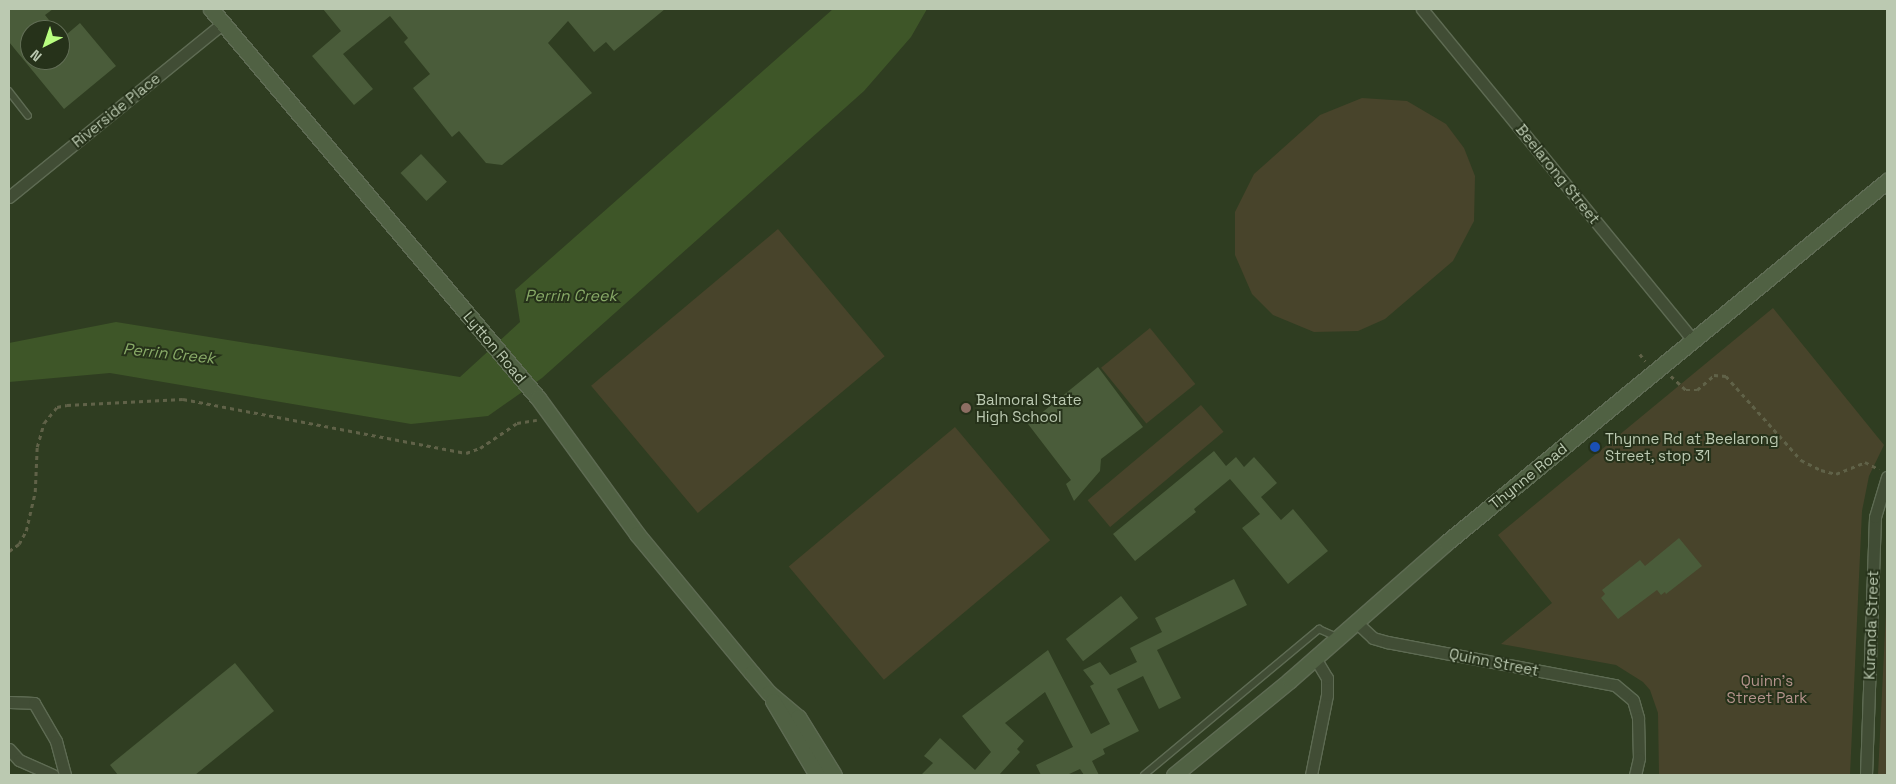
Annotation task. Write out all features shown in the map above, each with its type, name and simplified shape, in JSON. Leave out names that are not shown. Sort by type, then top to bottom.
[{"type":"main road","name":"Lytton Road","points":[[211,9],[550,413],[637,534],[769,693],[817,775]]},
{"type":"main road","name":"Thynne Road","points":[[1174,775],[1315,658],[1446,543],[1887,181]]},
{"type":"main road","name":"Lytton Road","points":[[769,693],[798,717],[834,775]]},
{"type":"street","name":"Beelarong Street","points":[[1422,9],[1693,340]]},
{"type":"street","name":"Riverside Place","points":[[9,197],[223,23]]},
{"type":"street","name":"Kuranda Street","points":[[1866,775],[1875,517],[1887,477]]},
{"type":"street","name":"Quinn Street","points":[[1356,622],[1378,639],[1615,685],[1633,700],[1638,718],[1639,758]]},
{"type":"street","points":[[1311,775],[1327,694],[1327,678],[1315,658]]},
{"type":"street","points":[[9,702],[34,703],[56,741],[65,775]]},
{"type":"street","points":[[9,749],[19,760],[53,775]]},
{"type":"street","points":[[1635,775],[1639,758]]},
{"type":"street","points":[[1639,758],[1644,775]]},
{"type":"lane","points":[[9,91],[28,115]]},
{"type":"lane","points":[[1144,775],[1319,629],[1338,638]]},
{"type":"path","points":[[1678,384],[1686,390],[1696,390],[1714,375],[1726,376],[1801,460],[1836,474],[1866,462],[1887,473]]},
{"type":"path","points":[[9,551],[19,544],[26,530],[35,492],[37,447],[44,423],[57,407],[183,399],[466,453],[480,448],[517,423],[534,422],[550,413]]},
{"type":"green space","points":[[1362,98],[1407,101],[1446,124],[1464,148],[1475,176],[1474,221],[1453,261],[1385,319],[1358,331],[1314,332],[1273,315],[1252,294],[1235,255],[1235,212],[1254,174],[1320,115]]},
{"type":"green space","points":[[778,229],[885,356],[698,513],[591,386]]},
{"type":"green space","name":"Quinn's Street Park","points":[[1773,308],[1884,445],[1869,476],[1862,511],[1850,775],[1659,775],[1658,713],[1650,690],[1643,682],[1616,665],[1501,644],[1552,603],[1498,535]]},
{"type":"green space","points":[[1150,328],[1195,384],[1146,424],[1101,368]]},
{"type":"green space","points":[[1201,405],[1223,432],[1110,527],[1088,500]]},
{"type":"green space","points":[[955,427],[1050,540],[884,680],[789,566]]},
{"type":"green space","points":[[1887,591],[1887,775],[1878,775]]},
{"type":"water","name":"Perrin Creek","points":[[833,9],[927,9],[911,37],[864,91],[542,378],[488,416],[411,424],[110,373],[9,382],[9,343],[116,322],[460,377],[520,322],[515,290]]},
{"type":"building","points":[[9,9],[53,9],[45,15],[49,20],[20,20],[20,55],[9,42]]},
{"type":"building","points":[[323,9],[665,9],[614,51],[606,42],[594,52],[568,21],[548,43],[592,93],[502,165],[486,163],[459,131],[452,137],[413,88],[430,74],[404,42],[408,38],[390,16],[343,54],[373,89],[354,105],[312,56],[341,31]]},
{"type":"building","points":[[80,23],[116,66],[64,109],[32,70],[70,70],[70,32]]},
{"type":"building","points":[[421,154],[447,182],[426,201],[401,173]]},
{"type":"building","points":[[1098,367],[1143,427],[1101,459],[1100,471],[1074,501],[1066,484],[1071,480],[1028,424]]},
{"type":"building","points":[[1214,451],[1226,466],[1236,457],[1244,467],[1254,457],[1277,483],[1261,497],[1281,520],[1293,509],[1328,551],[1288,584],[1242,528],[1260,514],[1230,479],[1194,509],[1196,512],[1135,561],[1113,534]]},
{"type":"building","points":[[1679,538],[1702,566],[1666,594],[1665,592],[1661,595],[1657,590],[1618,619],[1601,598],[1605,594],[1602,590],[1640,560],[1645,566]]},
{"type":"building","points":[[1234,579],[1247,605],[1157,650],[1181,698],[1159,709],[1143,676],[1117,689],[1139,731],[1103,749],[1105,754],[1092,761],[1099,775],[1084,775],[1080,769],[1067,775],[1041,775],[1036,765],[1073,747],[1045,692],[1005,723],[1024,741],[1017,749],[1020,752],[999,775],[921,775],[933,763],[924,756],[940,738],[975,770],[991,752],[962,716],[1048,650],[1091,734],[1110,724],[1090,686],[1094,684],[1083,670],[1100,662],[1110,675],[1137,662],[1130,648],[1162,632],[1155,618]]},
{"type":"building","points":[[1121,596],[1138,618],[1083,661],[1066,639]]},
{"type":"building","points":[[235,663],[274,711],[195,775],[118,775],[110,765]]},
{"type":"place","name":"Balmoral State High School","points":[[966,408]]},
{"type":"place","name":"Thynne Rd at Beelarong Street, stop 31","points":[[1595,447]]}]
